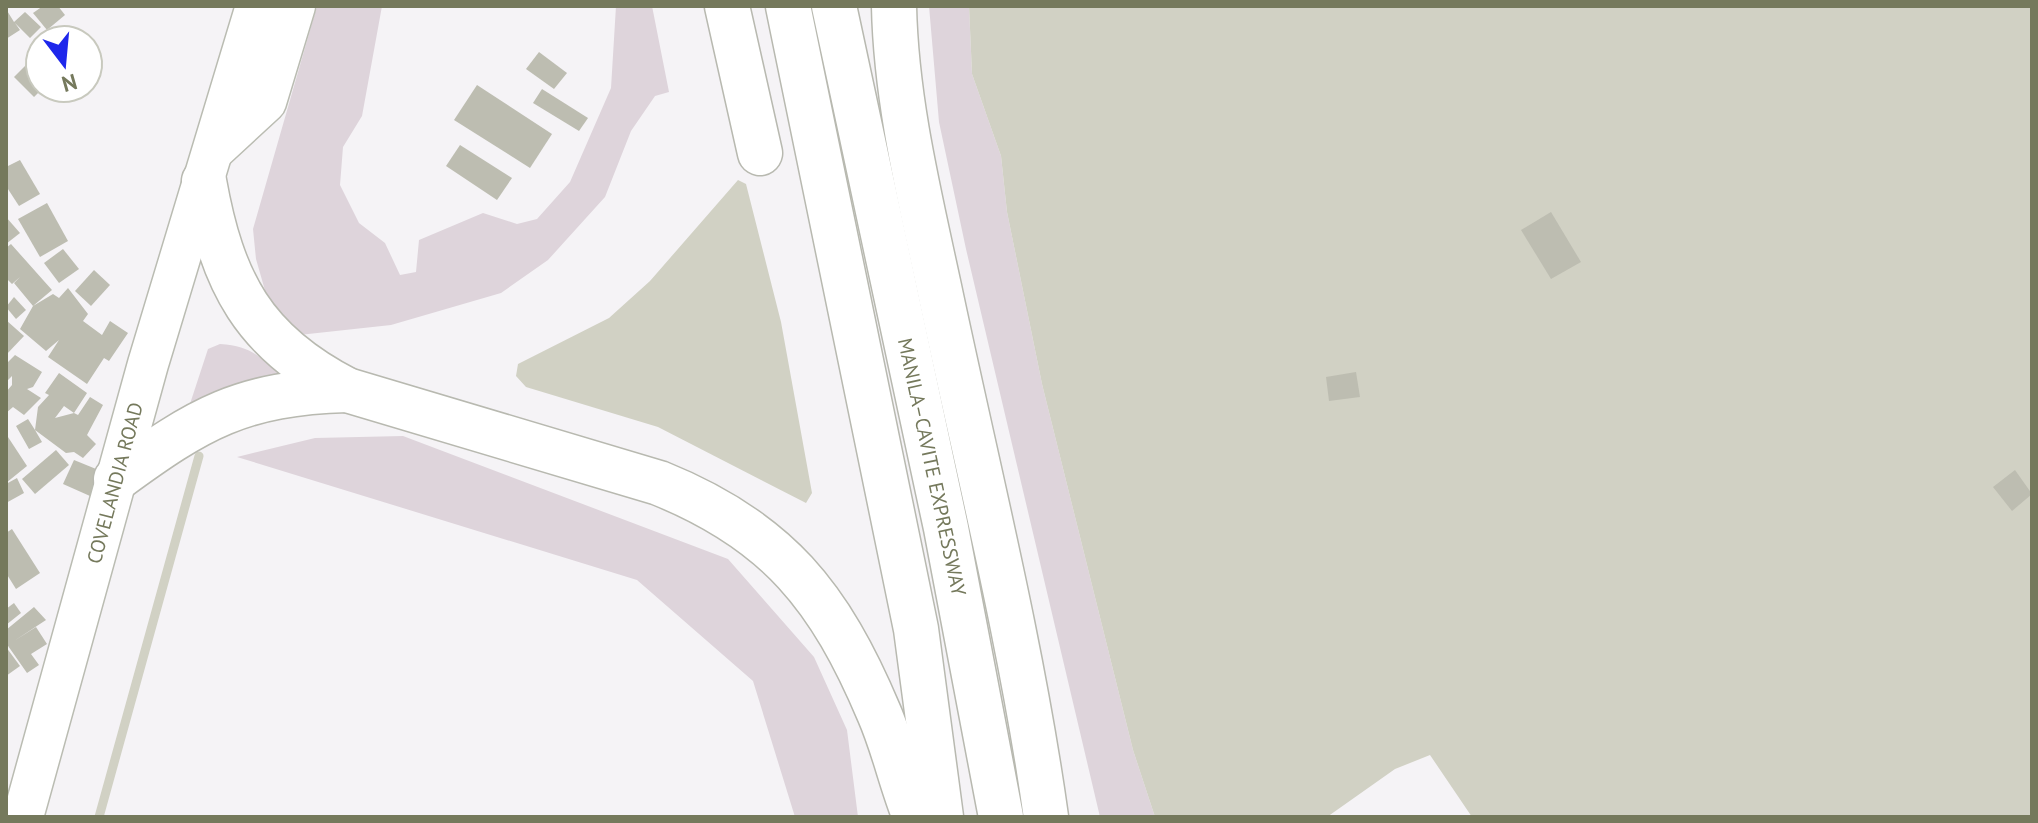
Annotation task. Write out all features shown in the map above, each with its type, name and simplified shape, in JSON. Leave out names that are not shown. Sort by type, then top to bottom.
[{"type":"highway","points":[[727,6],[760,153]]},
{"type":"highway","points":[[788,6],[916,629],[941,817]]},
{"type":"highway","name":"MANILA–CAVITE EXPRESSWAY","points":[[834,6],[946,528],[1001,817]]},
{"type":"highway","points":[[892,19],[908,142],[1019,669],[1046,817]]},
{"type":"highway","points":[[209,165],[221,257],[252,315],[265,332],[297,360],[347,390],[659,483],[701,500],[767,542],[796,571],[845,643],[881,715],[915,817]]},
{"type":"highway","points":[[116,479],[176,437],[231,407],[289,393],[347,390]]},
{"type":"main road","name":"COVELANDIA ROAD","points":[[23,817],[116,479],[256,6]]},
{"type":"main road","points":[[209,165],[266,102],[295,6]]},
{"type":"shaded area","points":[[317,6],[382,6],[362,116],[343,147],[340,185],[359,223],[385,243],[400,275],[416,272],[419,240],[483,213],[517,224],[537,219],[570,182],[611,88],[616,6],[652,6],[669,92],[655,96],[631,131],[605,197],[548,260],[501,293],[391,325],[299,335],[270,308],[256,259],[253,229]]},
{"type":"shaded area","points":[[929,6],[969,6],[972,74],[1001,156],[1007,212],[1042,384],[1133,750],[1155,817],[1100,817],[939,122]]},
{"type":"shaded area","points":[[969,6],[2032,6],[2032,817],[1472,817],[1430,755],[1395,769],[1327,817],[1155,817],[1133,750],[1042,384],[1007,212],[1001,156],[972,74]]},
{"type":"shaded area","points":[[738,180],[746,184],[781,322],[812,493],[806,503],[658,427],[526,387],[516,376],[518,364],[609,318],[650,281]]},
{"type":"shaded area","points":[[220,344],[251,352],[291,381],[186,416],[208,349]]},
{"type":"shaded area","points":[[403,436],[728,559],[814,657],[847,730],[858,817],[795,817],[753,681],[637,580],[237,457],[315,438]]},
{"type":"building","points":[[43,6],[58,6],[65,15],[54,24],[42,24],[33,13]]},
{"type":"building","points":[[6,9],[14,22],[25,12],[38,24],[24,24],[24,32],[15,23],[20,30],[6,39]]},
{"type":"building","points":[[539,52],[567,73],[554,89],[526,69]]},
{"type":"building","points":[[24,67],[24,87],[14,77]]},
{"type":"building","points":[[477,85],[552,134],[530,168],[454,120]]},
{"type":"building","points":[[542,89],[588,118],[579,131],[533,103]]},
{"type":"building","points":[[460,145],[512,178],[497,200],[446,166]]},
{"type":"building","points":[[20,160],[40,194],[19,206],[6,186],[6,167]]},
{"type":"building","points":[[47,203],[68,241],[40,257],[18,219]]},
{"type":"building","points":[[1551,212],[1581,262],[1551,279],[1521,230]]},
{"type":"building","points":[[6,217],[20,233],[6,244]]},
{"type":"building","points":[[11,244],[52,290],[33,306],[14,283],[20,277],[12,284],[6,278],[6,248]]},
{"type":"building","points":[[63,249],[79,269],[59,283],[44,263]]},
{"type":"building","points":[[94,270],[110,285],[91,306],[75,291]]},
{"type":"building","points":[[68,288],[88,314],[83,321],[102,335],[110,321],[128,333],[109,361],[104,358],[87,384],[48,357],[59,340],[46,351],[20,329],[33,306],[53,294],[59,298]]},
{"type":"building","points":[[14,297],[26,310],[16,319],[6,307]]},
{"type":"building","points":[[6,320],[24,336],[6,355]]},
{"type":"building","points":[[15,355],[42,372],[33,387],[27,389],[41,398],[24,415],[13,407],[6,413],[6,392],[12,385],[12,376],[6,382],[6,364]]},
{"type":"building","points":[[1356,372],[1360,397],[1329,401],[1326,377]]},
{"type":"building","points":[[59,373],[87,393],[74,413],[78,415],[90,397],[103,405],[87,435],[96,444],[83,458],[74,452],[66,453],[35,430],[38,407],[49,395],[45,393]],"holes":[[[64,406],[74,413],[55,418]]]},
{"type":"building","points":[[28,419],[42,442],[29,449],[16,426]]},
{"type":"building","points":[[6,434],[27,466],[6,483]]},
{"type":"building","points":[[56,450],[69,465],[35,494],[22,479]]},
{"type":"building","points":[[74,460],[101,471],[90,496],[63,484]]},
{"type":"building","points":[[2015,470],[2032,494],[2012,511],[1993,487]]},
{"type":"building","points":[[17,478],[24,493],[6,503],[6,484]]},
{"type":"building","points":[[12,529],[40,573],[16,589],[6,573],[6,533]]},
{"type":"building","points":[[14,603],[21,613],[6,625],[6,609]]},
{"type":"building","points":[[34,607],[46,620],[14,641],[36,627],[47,644],[31,654],[39,665],[27,673],[6,643],[6,630]]},
{"type":"building","points":[[6,647],[20,666],[6,676]]},
{"type":"waterway","points":[[99,817],[199,456]]}]
